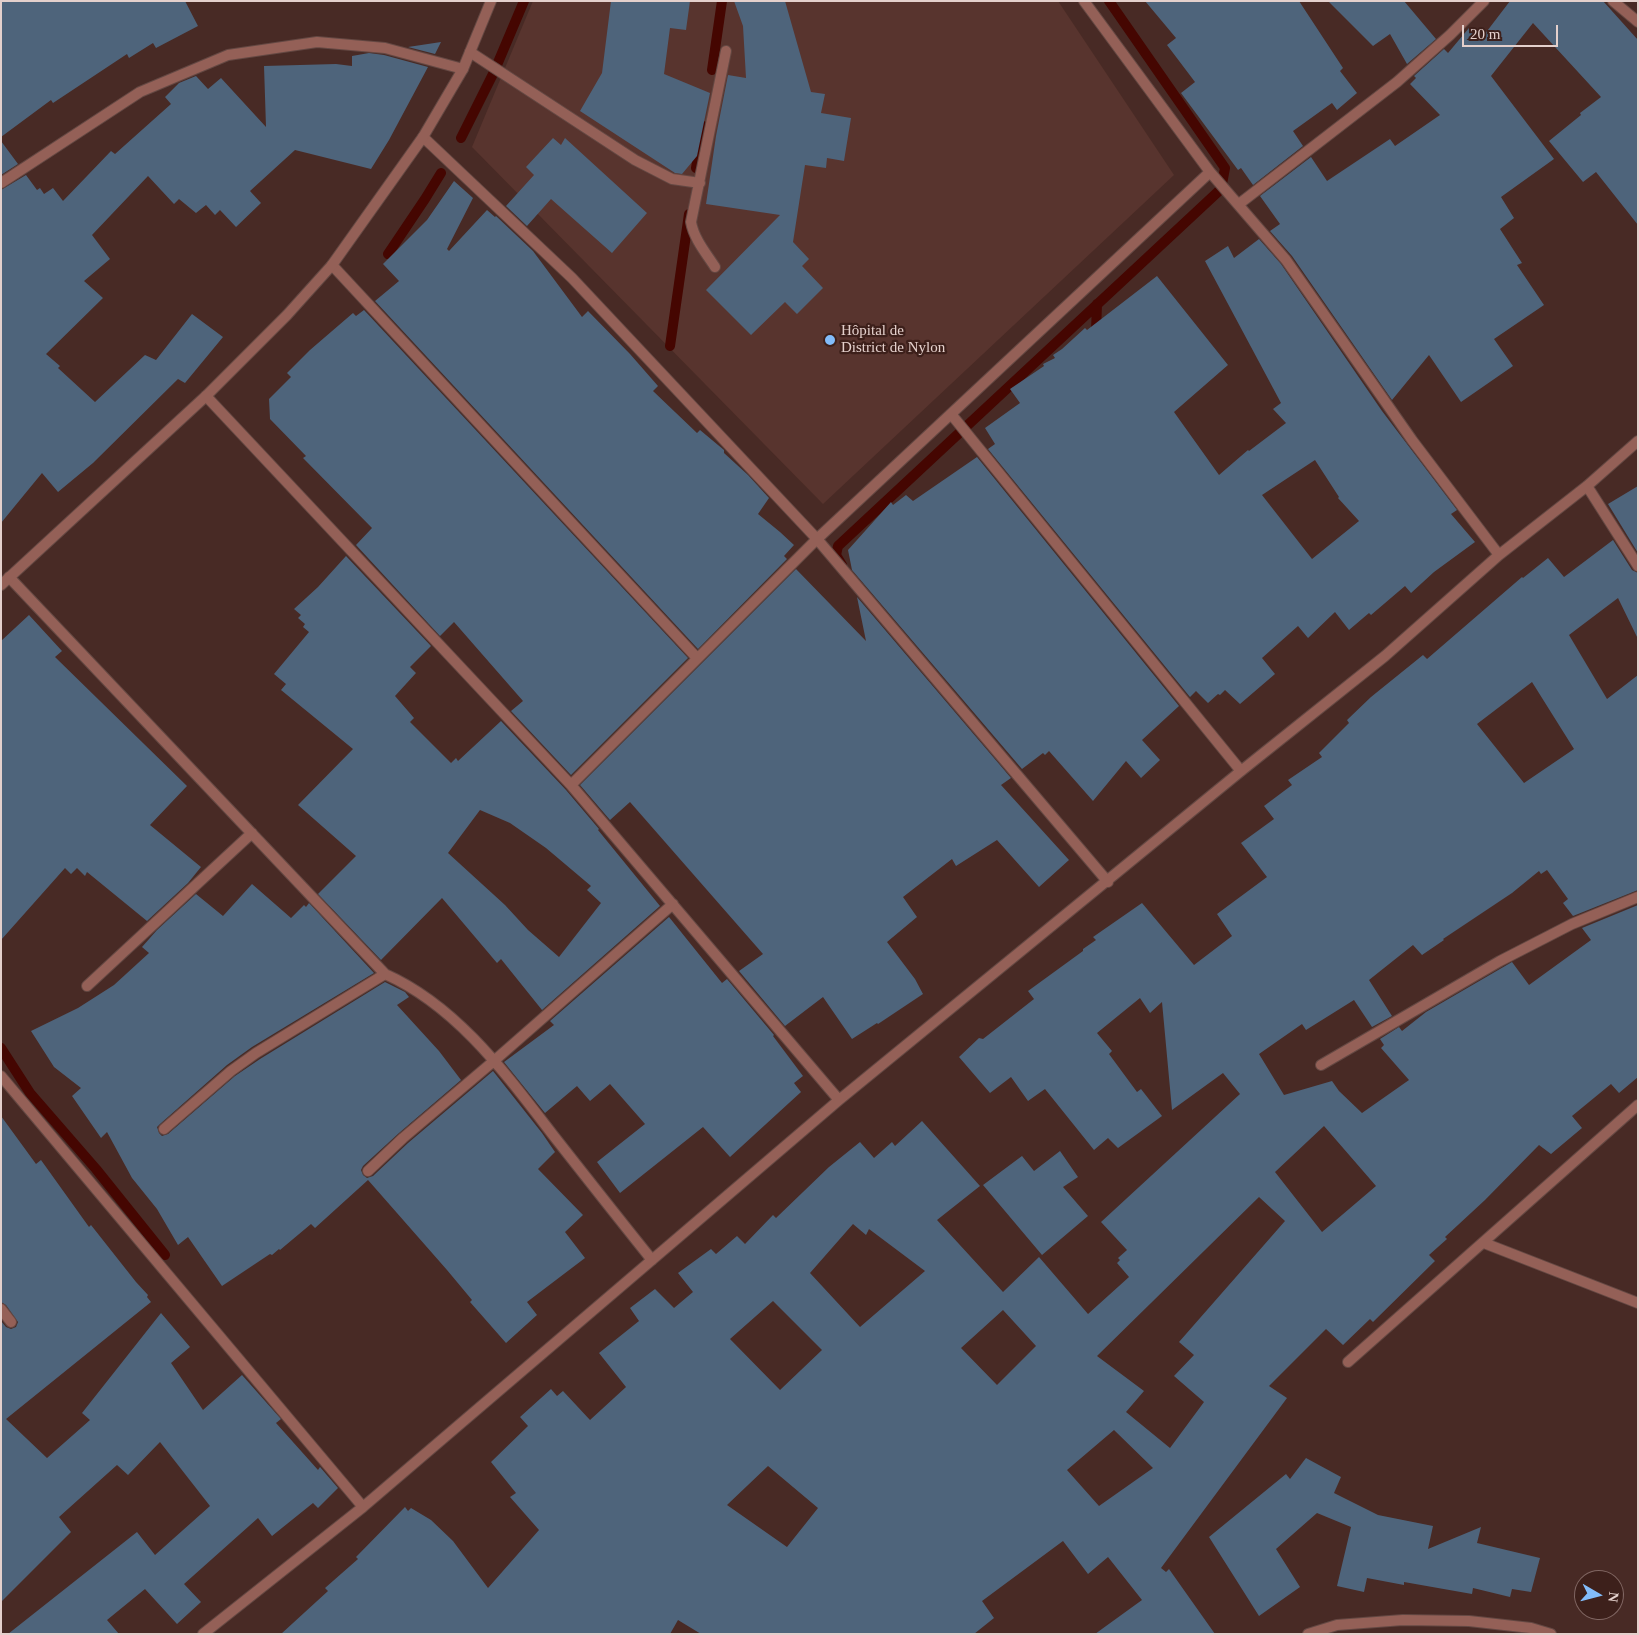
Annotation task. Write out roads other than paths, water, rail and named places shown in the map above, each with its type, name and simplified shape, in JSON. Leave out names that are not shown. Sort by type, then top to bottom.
[{"type":"street","points":[[1,585],[206,396],[287,314],[332,265],[423,137],[462,69],[490,1]]},
{"type":"street","points":[[1084,1],[1210,172],[1286,260],[1412,440],[1499,555]]},
{"type":"street","points":[[1239,204],[1397,82],[1450,35],[1484,1]]},
{"type":"street","points":[[1613,1],[1638,22]]},
{"type":"street","points":[[1,183],[140,92],[228,55],[317,42],[385,48],[462,69]]},
{"type":"street","points":[[715,267],[693,230],[692,222],[726,51]]},
{"type":"street","points":[[470,52],[635,160],[672,179],[700,183]]},
{"type":"street","points":[[423,137],[572,278],[816,539],[1108,882]]},
{"type":"street","points":[[571,785],[816,539],[1210,172]]},
{"type":"street","points":[[332,265],[697,658]]},
{"type":"street","points":[[206,396],[571,785],[839,1100]]},
{"type":"street","points":[[951,414],[1241,771]]},
{"type":"street","points":[[203,1634],[363,1507],[839,1100],[1108,882],[1241,771],[1385,656],[1499,555],[1587,486],[1638,441]]},
{"type":"street","points":[[1587,486],[1638,566]]},
{"type":"street","points":[[9,577],[385,974],[407,984],[448,1016],[495,1060],[652,1260]]},
{"type":"street","points":[[87,986],[252,833]]},
{"type":"street","points":[[1321,1065],[1500,961],[1572,924],[1638,897]]},
{"type":"street","points":[[368,1171],[403,1138],[673,904]]},
{"type":"street","points":[[164,1129],[231,1071],[256,1053],[385,974]]},
{"type":"street","points":[[1,1076],[363,1507]]},
{"type":"street","points":[[1,1093],[11,1087]]},
{"type":"street","points":[[1348,1362],[1638,1105]]},
{"type":"street","points":[[1484,1243],[1638,1303]]},
{"type":"street","points":[[1,1309],[11,1322]]},
{"type":"street","points":[[1308,1634],[1337,1625],[1402,1620],[1469,1621],[1531,1628],[1551,1634]]},
{"type":"waterway","points":[[461,138],[494,72],[524,1]]},
{"type":"waterway","points":[[712,70],[722,1]]},
{"type":"waterway","points":[[842,565],[836,555],[838,546],[1221,189],[1225,168],[1109,1]]},
{"type":"waterway","points":[[696,168],[703,126]]},
{"type":"waterway","points":[[388,254],[441,173]]},
{"type":"waterway","points":[[670,346],[689,214]]},
{"type":"waterway","points":[[1097,304],[1096,331],[1098,335]]},
{"type":"waterway","points":[[1,1048],[30,1093],[96,1169],[165,1255]]},
{"type":"place","name":"Hôpital de District de Nylon","points":[[830,340]]}]
